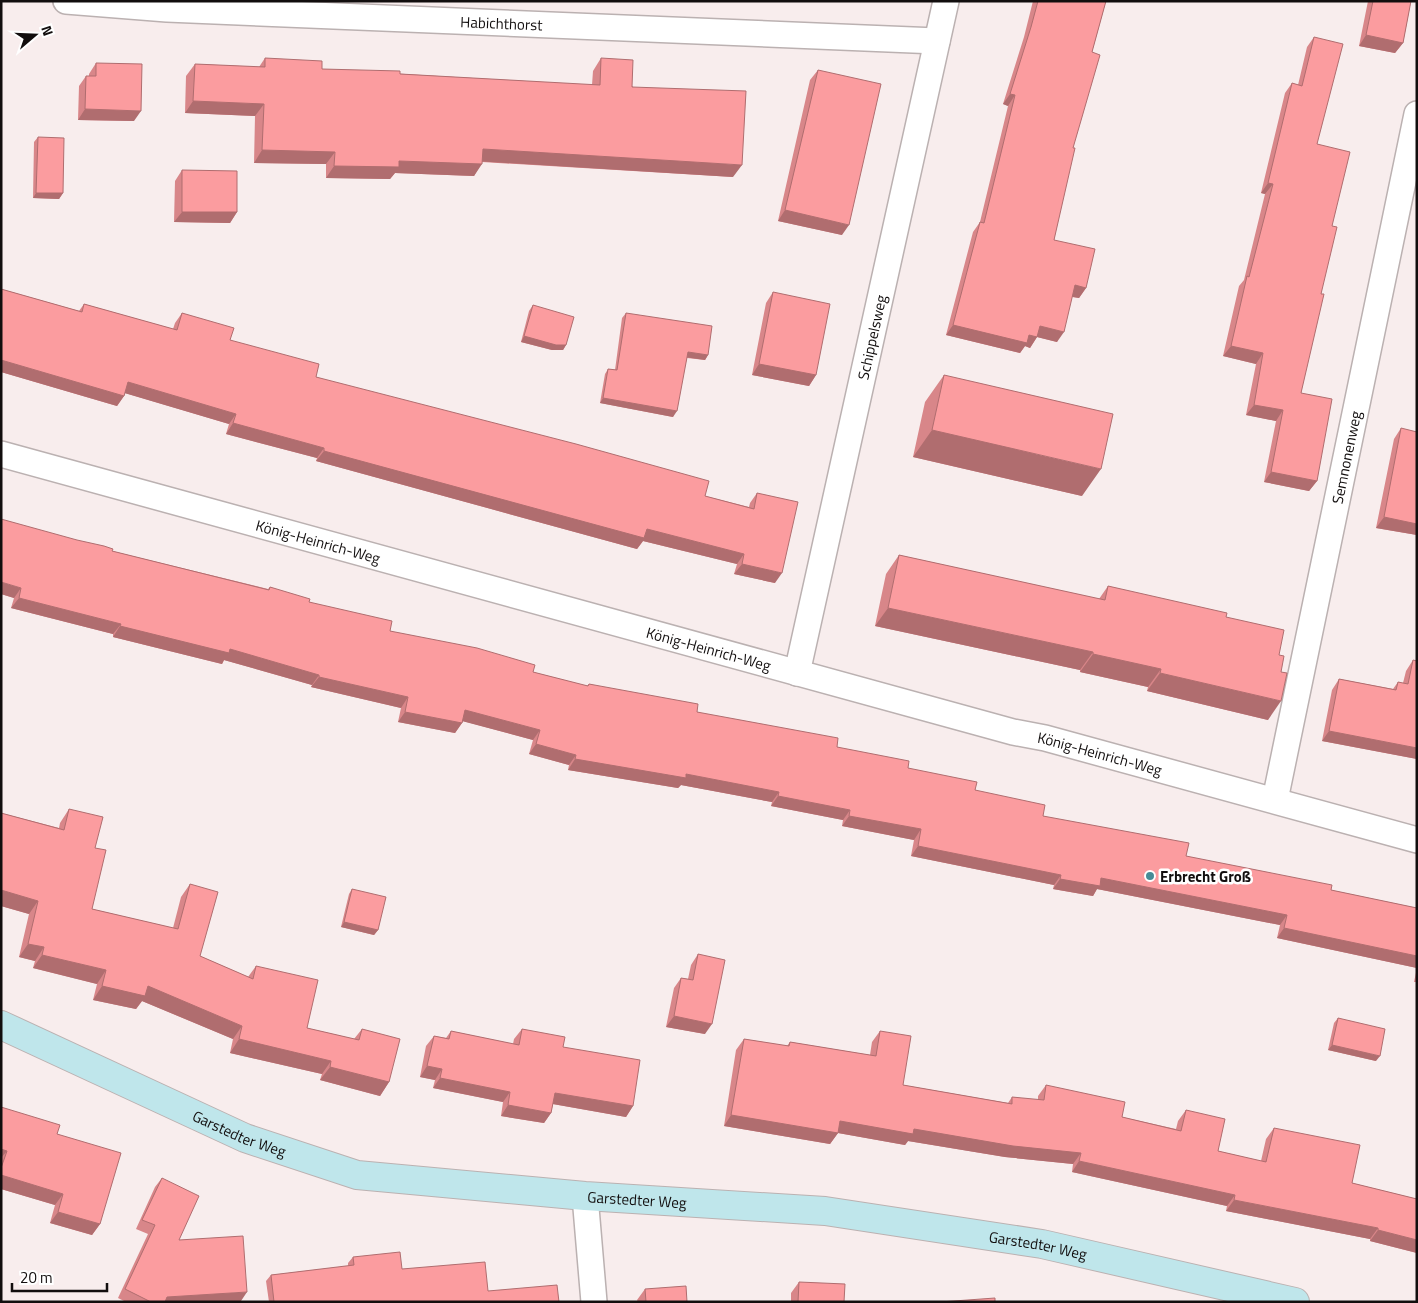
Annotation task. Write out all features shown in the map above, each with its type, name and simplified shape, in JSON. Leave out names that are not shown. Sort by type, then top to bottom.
[{"type":"main road","name":"Garstedter Weg","points":[[1,1025],[245,1138],[357,1175],[584,1196],[825,1211],[1042,1244],[1295,1302]]},
{"type":"street","name":"Habichthorst","points":[[66,1],[167,9],[937,41]]},
{"type":"street","name":"Schippelsweg","points":[[797,673],[946,1]]},
{"type":"street","name":"Semnonenweg","points":[[1275,800],[1417,114]]},
{"type":"street","name":"König-Heinrich-Weg","points":[[1,454],[1013,732],[1045,738],[1417,840]]},
{"type":"street","points":[[584,1196],[594,1302]]},
{"type":"building","points":[[1038,1],[1106,1],[1092,52],[1100,55],[1073,148],[1075,148],[1054,240],[1095,249],[1086,288],[1075,285],[1064,332],[1040,326],[1037,337],[1029,335],[1027,343],[953,325],[980,222],[984,223],[1015,95],[1010,94]]},
{"type":"building","points":[[1373,1],[1411,1],[1403,43],[1366,35]]},
{"type":"building","points":[[1314,37],[1343,44],[1317,144],[1350,152],[1332,226],[1337,227],[1301,393],[1332,399],[1317,481],[1271,472],[1283,410],[1254,405],[1263,353],[1231,346],[1247,276],[1249,277],[1273,184],[1268,183],[1292,83],[1302,86]]},
{"type":"building","points":[[265,58],[322,61],[322,69],[400,71],[400,74],[600,85],[601,58],[633,60],[632,87],[746,91],[742,165],[483,149],[482,164],[399,161],[399,167],[334,166],[335,152],[262,150],[264,104],[193,101],[195,64],[265,67]]},
{"type":"building","points":[[96,63],[142,64],[141,111],[85,109],[86,76],[96,76]]},
{"type":"building","points":[[818,70],[881,84],[849,225],[785,210]]},
{"type":"building","points":[[38,137],[64,138],[63,193],[36,193]]},
{"type":"building","points":[[182,170],[237,171],[237,212],[182,212]]},
{"type":"building","points":[[1,289],[82,312],[84,304],[177,330],[182,313],[234,328],[230,340],[319,364],[316,377],[576,444],[709,481],[705,496],[754,509],[757,493],[798,502],[782,573],[742,564],[744,554],[647,529],[644,538],[324,451],[324,448],[233,423],[236,414],[128,382],[124,396],[1,360]]},
{"type":"building","points":[[773,292],[830,304],[816,375],[759,364]]},
{"type":"building","points":[[533,305],[574,317],[566,345],[556,345],[524,336]]},
{"type":"building","points":[[626,313],[712,326],[708,355],[688,352],[677,411],[603,398],[608,369],[617,370]]},
{"type":"building","points":[[944,375],[1113,414],[1101,469],[932,430]]},
{"type":"building","points":[[1401,428],[1417,432],[1417,524],[1384,517]]},
{"type":"building","points":[[1,519],[104,546],[113,549],[112,551],[269,590],[270,587],[310,599],[309,602],[392,621],[390,631],[477,648],[535,665],[533,672],[588,686],[589,684],[698,704],[697,712],[838,738],[837,747],[909,761],[908,768],[977,782],[975,790],[1045,805],[1043,816],[1189,843],[1186,856],[1332,885],[1331,890],[1417,908],[1417,956],[1284,928],[1287,915],[1101,878],[1100,886],[1060,879],[1061,875],[918,846],[921,829],[849,816],[850,810],[778,796],[779,792],[686,774],[686,778],[575,759],[576,755],[536,744],[540,730],[465,710],[462,723],[405,712],[408,697],[319,677],[319,675],[230,649],[229,653],[19,598],[21,588],[1,582]]},
{"type":"building","points":[[899,555],[1105,600],[1108,586],[1227,613],[1226,617],[1284,630],[1279,655],[1284,656],[1281,672],[1287,673],[1281,701],[1160,673],[1161,669],[1093,654],[1093,652],[888,608]]},
{"type":"building","points":[[1413,660],[1417,661],[1417,748],[1329,731],[1339,679],[1396,690],[1398,682],[1408,684]]},
{"type":"building","points":[[69,809],[103,817],[95,848],[106,850],[92,909],[178,929],[190,884],[218,892],[200,956],[253,979],[256,966],[318,980],[307,1028],[359,1040],[362,1029],[400,1039],[389,1082],[330,1067],[331,1061],[239,1039],[242,1026],[148,986],[145,996],[102,986],[106,970],[42,955],[44,947],[28,944],[38,901],[1,890],[1,813],[64,830]]},
{"type":"building","points":[[352,889],[386,897],[378,930],[344,922]]},
{"type":"building","points":[[698,954],[725,960],[712,1024],[674,1016],[681,978],[693,980]]},
{"type":"building","points":[[1338,1018],[1385,1029],[1380,1056],[1332,1045]]},
{"type":"building","points":[[522,1029],[565,1037],[563,1047],[640,1060],[633,1106],[555,1093],[551,1113],[508,1105],[510,1092],[440,1078],[442,1069],[427,1066],[434,1036],[449,1039],[451,1031],[519,1045]]},
{"type":"building","points":[[880,1031],[911,1036],[903,1085],[1012,1104],[1012,1097],[1044,1100],[1046,1085],[1125,1102],[1122,1117],[1181,1131],[1186,1110],[1225,1119],[1218,1151],[1266,1162],[1274,1128],[1360,1145],[1352,1183],[1417,1199],[1417,1240],[1378,1230],[1378,1228],[1234,1200],[1235,1195],[1079,1161],[1081,1153],[1013,1146],[914,1129],[913,1134],[840,1121],[838,1133],[731,1115],[744,1039],[789,1046],[790,1042],[876,1056]]},
{"type":"building","points":[[1,1107],[60,1125],[57,1134],[121,1153],[100,1224],[58,1212],[63,1194],[1,1175],[1,1168],[7,1151],[1,1149]]},
{"type":"building","points":[[162,1178],[199,1196],[179,1240],[243,1236],[247,1292],[167,1297],[165,1302],[151,1302],[125,1289],[155,1225],[142,1220]]},
{"type":"building","points":[[400,1252],[402,1269],[485,1262],[488,1291],[557,1285],[559,1302],[274,1302],[271,1275],[354,1265],[353,1257]]},
{"type":"building","points":[[799,1282],[845,1284],[844,1302],[798,1302]]},
{"type":"building","points":[[686,1286],[687,1302],[646,1302],[645,1289]]},
{"type":"building","points":[[995,1298],[995,1302],[940,1302]]},
{"type":"place","name":"Erbrecht Groß","points":[[1150,876]]}]
